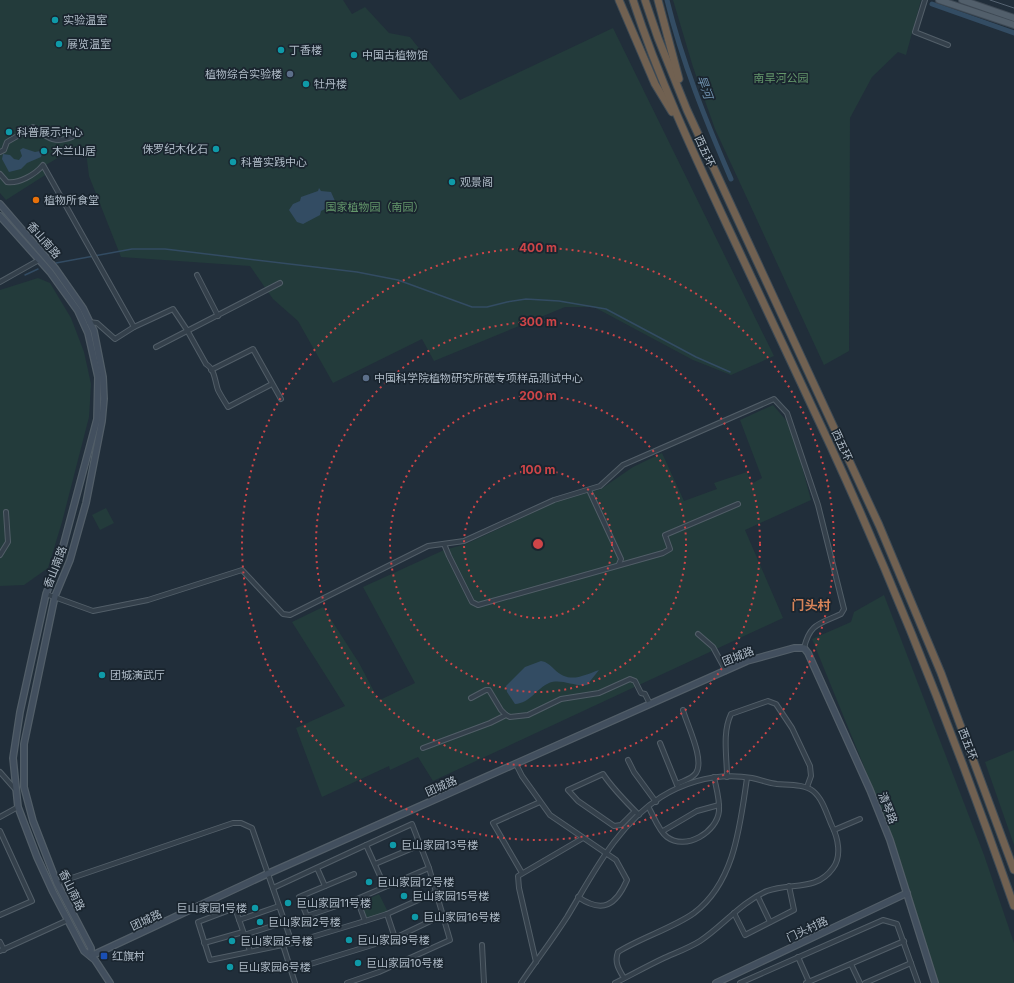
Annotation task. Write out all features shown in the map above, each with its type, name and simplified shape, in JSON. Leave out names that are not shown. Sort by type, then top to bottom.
[{"type":"highway","points":[[619,0],[656,84],[686,138]]},
{"type":"highway","name":"西五环","points":[[633,0],[646,42],[686,138],[832,450],[900,604],[964,764],[1014,906]]},
{"type":"highway","name":"西五环","points":[[645,0],[658,38],[687,110],[879,525],[941,673],[1014,870]]},
{"type":"highway","points":[[658,0],[687,110]]},
{"type":"main road","points":[[939,0],[1014,25]]},
{"type":"main road","points":[[962,0],[1014,18]]},
{"type":"street","points":[[925,0],[915,32],[948,45]]},
{"type":"street","points":[[0,152],[4,150],[7,142],[33,127],[46,137],[56,141],[72,137]]},
{"type":"street","points":[[0,174],[6,182],[15,184],[39,170],[43,165],[134,328]]},
{"type":"street","name":"香山南路","points":[[0,204],[71,288],[89,322],[100,354],[103,377],[104,399],[102,421],[86,503],[70,560],[55,596],[24,744],[24,787],[33,821],[56,883],[91,948],[91,956]]},
{"type":"street","name":"香山南路","points":[[0,216],[66,292],[78,311],[86,328],[94,355],[98,399],[97,418],[73,514],[61,554],[46,594],[14,746],[13,758],[18,807],[37,857],[84,951],[91,956],[107,982]]},
{"type":"street","points":[[0,282],[38,260]]},
{"type":"street","points":[[197,275],[218,316]]},
{"type":"street","points":[[156,347],[280,284]]},
{"type":"street","points":[[89,322],[97,323],[115,339],[173,309],[188,330],[212,370],[217,384],[217,389],[228,408],[272,384]]},
{"type":"street","points":[[212,370],[253,349],[281,399]]},
{"type":"street","points":[[46,594],[93,611],[148,600],[242,570],[283,614],[290,615],[428,546],[464,541],[554,500],[600,486],[623,465],[774,399],[787,413],[818,505],[844,609],[841,614],[812,628],[807,635],[804,648]]},
{"type":"street","points":[[589,490],[621,559],[619,564]]},
{"type":"street","points":[[444,544],[472,602],[478,605],[670,549],[665,535],[738,504]]},
{"type":"street","points":[[0,555],[8,542],[6,512]]},
{"type":"street","points":[[698,634],[713,647],[726,671]]},
{"type":"street","name":"团城路","points":[[91,956],[267,874],[747,661],[794,648],[804,648]]},
{"type":"street","name":"清琴路","points":[[804,648],[808,653],[870,790],[890,840],[933,982]]},
{"type":"street","points":[[471,698],[486,690],[489,690],[501,710],[506,715],[510,717],[528,715],[560,699],[600,693],[630,679],[635,681],[641,693],[645,694],[650,704]]},
{"type":"street","points":[[727,777],[727,723],[732,714],[768,701],[776,704],[792,728],[810,766],[811,776],[807,787]]},
{"type":"street","points":[[677,784],[695,775],[698,769],[696,748],[683,710]]},
{"type":"street","points":[[423,748],[490,723],[506,715]]},
{"type":"street","points":[[660,743],[679,789]]},
{"type":"street","points":[[628,760],[656,802]]},
{"type":"street","points":[[516,764],[550,815],[616,860],[627,880],[622,890],[610,905],[591,905],[578,897]]},
{"type":"street","points":[[0,772],[15,789]]},
{"type":"street","points":[[614,983],[698,943],[734,913],[767,891],[788,886],[805,886],[824,879],[835,866],[839,849],[834,830],[822,803],[814,792],[807,787],[747,778],[714,777],[698,781],[679,789],[637,813],[621,825],[614,826],[578,801],[568,790],[603,774],[614,789],[637,813]]},
{"type":"street","points":[[648,808],[667,836],[677,841],[687,841],[698,837],[713,828],[717,821],[719,805],[714,777]]},
{"type":"street","points":[[624,978],[617,964],[618,952],[693,914],[718,886],[733,854],[747,778]]},
{"type":"street","points":[[522,873],[493,823],[540,802]]},
{"type":"street","points":[[663,831],[697,811],[719,805]]},
{"type":"street","points":[[0,817],[18,807]]},
{"type":"street","points":[[521,983],[606,853],[637,813]]},
{"type":"street","points":[[834,830],[860,819]]},
{"type":"street","points":[[56,883],[233,823],[241,823],[252,828],[292,943]]},
{"type":"street","points":[[273,888],[412,824],[429,868],[450,940],[379,972],[347,983]]},
{"type":"street","points":[[0,831],[32,901],[0,915]]},
{"type":"street","points":[[536,962],[519,888],[518,876],[583,838]]},
{"type":"street","points":[[366,845],[385,887]]},
{"type":"street","points":[[375,864],[420,845]]},
{"type":"street","points":[[316,868],[325,886]]},
{"type":"street","points":[[354,874],[299,897],[307,916],[356,899],[429,868]]},
{"type":"street","points":[[734,913],[745,934],[770,922],[794,910],[788,886]]},
{"type":"street","points":[[250,951],[235,908],[198,922],[210,960],[250,951],[283,946],[387,914],[436,892]]},
{"type":"street","name":"门头村路","points":[[716,983],[907,893]]},
{"type":"street","points":[[758,896],[770,922]]},
{"type":"street","points":[[356,899],[365,921]]},
{"type":"street","points":[[239,920],[279,906]]},
{"type":"street","points":[[387,914],[394,938]]},
{"type":"street","points":[[291,970],[394,938],[443,915]]},
{"type":"street","points":[[0,942],[2,950],[68,920]]},
{"type":"street","points":[[740,983],[883,920],[897,924],[918,983]]},
{"type":"street","points":[[204,943],[285,922]]},
{"type":"street","points":[[798,957],[807,983],[904,941]]},
{"type":"street","points":[[482,945],[484,983]]},
{"type":"street","points":[[283,946],[295,983]]},
{"type":"street","points":[[864,983],[911,963]]},
{"type":"street","points":[[851,964],[860,983]]},
{"type":"green space","name":"国家植物园（南园）","points":[[0,0],[343,0],[352,14],[365,7],[389,33],[410,37],[460,100],[613,28],[774,356],[731,375],[693,360],[594,307],[565,307],[434,361],[422,339],[333,383],[298,321],[273,299],[250,266],[121,257],[89,176],[86,152],[74,148],[46,165],[50,172],[6,200],[0,193]]},
{"type":"green space","name":"南旱河公园","points":[[673,0],[921,0],[906,55],[898,52],[872,77],[850,118],[849,351],[824,365],[715,129],[693,67]]},
{"type":"green space","points":[[38,278],[50,283],[71,318],[84,352],[91,384],[89,417],[62,522],[48,568],[24,585],[0,586],[0,290]]},
{"type":"green space","points":[[773,405],[791,426],[811,500],[745,530],[783,618],[433,781],[418,757],[390,770],[389,766],[322,797],[296,728],[345,706],[292,622],[323,607],[359,663],[378,699],[382,699],[415,683],[363,587],[444,550],[466,544],[558,501],[601,489],[633,467],[662,453],[684,501],[717,489],[714,483],[747,472],[751,484],[762,478],[740,420]]},
{"type":"green space","points":[[106,508],[114,523],[100,530],[92,515]]},
{"type":"green space","points":[[884,595],[984,855],[1014,943],[1014,983],[938,983],[894,840],[812,639],[851,622],[854,612]]},
{"type":"green space","points":[[1014,750],[1014,845],[985,762]]},
{"type":"green space","points":[[379,894],[388,912],[368,920],[361,905],[364,901]]},
{"type":"water","points":[[23,148],[35,152],[40,151],[42,153],[41,157],[27,163],[21,169],[9,172],[2,159],[3,154],[10,155],[14,159],[19,160],[22,156],[20,150]]},
{"type":"water","points":[[319,188],[321,191],[331,192],[335,201],[333,205],[321,211],[320,215],[303,224],[297,222],[289,210],[293,204],[300,201],[301,197],[318,191]]},
{"type":"water","points":[[541,661],[548,664],[560,674],[570,677],[581,676],[599,670],[587,685],[577,685],[558,681],[549,683],[525,701],[515,704],[507,692],[506,686],[525,667]]},
{"type":"waterway","name":"旱河","points":[[667,0],[687,69],[731,179]]},
{"type":"waterway","name":"旱河","points":[[932,4],[1014,33]]},
{"type":"waterway","points":[[56,263],[132,249],[165,249],[357,272],[398,280],[472,307],[487,307],[526,299],[559,301],[606,309],[696,357],[730,372]]},
{"type":"waterway","points":[[25,275],[38,269]]},
{"type":"tram line","points":[[990,0],[1014,8]]},
{"type":"place","name":"实验温室","points":[[55,20]]},
{"type":"place","name":"展览温室","points":[[59,44]]},
{"type":"place","name":"丁香楼","points":[[281,50]]},
{"type":"place","name":"中国古植物馆","points":[[354,55]]},
{"type":"place","name":"植物综合实验楼","points":[[290,74]]},
{"type":"place","name":"牡丹楼","points":[[306,84]]},
{"type":"place","name":"科普展示中心","points":[[9,132]]},
{"type":"place","name":"侏罗纪木化石","points":[[216,149]]},
{"type":"place","name":"木兰山居","points":[[44,151]]},
{"type":"place","name":"科普实践中心","points":[[233,162]]},
{"type":"place","name":"观景阁","points":[[452,182]]},
{"type":"place","name":"植物所食堂","points":[[36,200]]},
{"type":"place","name":"中国科学院植物研究所碳专项样品测试中心","points":[[366,378]]},
{"type":"place","name":"团城演武厅","points":[[102,675]]},
{"type":"place","name":"巨山家园13号楼","points":[[393,845]]},
{"type":"place","name":"巨山家园12号楼","points":[[369,882]]},
{"type":"place","name":"巨山家园15号楼","points":[[404,896]]},
{"type":"place","name":"巨山家园11号楼","points":[[288,903]]},
{"type":"place","name":"巨山家园1号楼","points":[[255,908]]},
{"type":"place","name":"巨山家园16号楼","points":[[415,917]]},
{"type":"place","name":"巨山家园2号楼","points":[[260,922]]},
{"type":"place","name":"巨山家园9号楼","points":[[349,940]]},
{"type":"place","name":"巨山家园5号楼","points":[[232,941]]},
{"type":"place","name":"红旗村","points":[[104,956]]},
{"type":"place","name":"巨山家园10号楼","points":[[358,963]]},
{"type":"place","name":"巨山家园6号楼","points":[[230,967]]},
{"type":"district","name":"门头村","points":[[811,605]]}]
